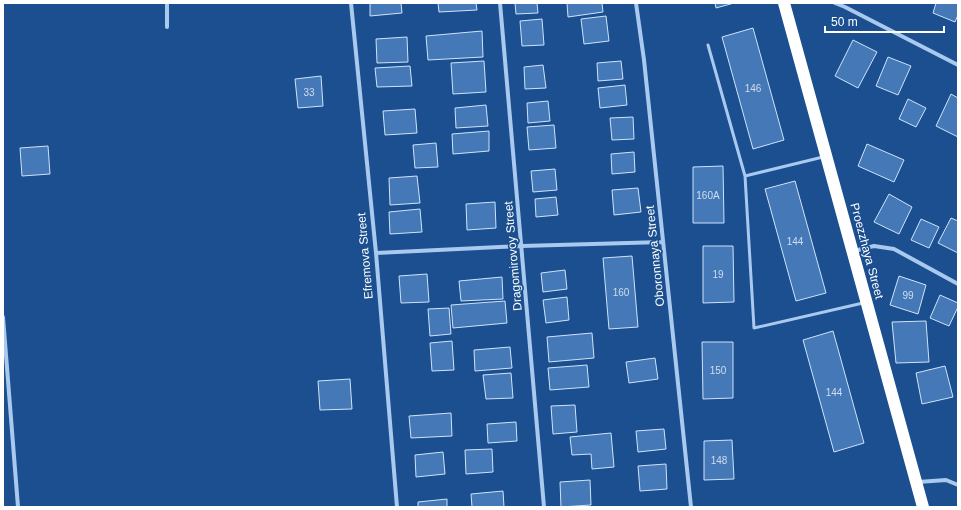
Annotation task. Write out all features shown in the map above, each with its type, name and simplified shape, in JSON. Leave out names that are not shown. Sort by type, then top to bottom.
[{"type":"highway","name":"Proezzhaya Street","points":[[785,3],[923,507]]},
{"type":"street","points":[[167,3],[167,27]]},
{"type":"street","name":"Efremova Street","points":[[351,3],[376,253],[397,507]]},
{"type":"street","name":"Dragomirovoy Street","points":[[500,3],[544,507]]},
{"type":"street","name":"Oboronnaya Street","points":[[636,3],[644,60],[691,507]]},
{"type":"street","points":[[835,3],[958,65]]},
{"type":"street","points":[[376,253],[522,246],[663,242]]},
{"type":"street","points":[[853,252],[874,246],[894,249],[958,284]]},
{"type":"street","points":[[3,318],[18,507]]},
{"type":"street","points":[[916,482],[946,480],[958,485]]},
{"type":"lane","points":[[708,45],[745,176],[754,328],[867,302]]},
{"type":"lane","points":[[745,176],[827,156]]},
{"type":"building","points":[[370,3],[401,3],[402,13],[370,16]]},
{"type":"building","points":[[438,3],[476,3],[477,10],[439,12]]},
{"type":"building","points":[[515,3],[537,3],[538,13],[516,14]]},
{"type":"building","points":[[567,3],[602,3],[603,12],[568,17]]},
{"type":"building","points":[[715,3],[734,3],[716,8]]},
{"type":"building","points":[[936,3],[958,3],[958,15],[955,22],[933,13]]},
{"type":"building","points":[[606,16],[609,41],[584,44],[581,19]]},
{"type":"building","points":[[542,19],[544,45],[522,46],[520,21]]},
{"type":"building","points":[[753,28],[784,140],[753,149],[722,37]]},
{"type":"building","points":[[482,31],[483,57],[428,60],[426,36]]},
{"type":"building","points":[[407,37],[408,62],[377,63],[376,39]]},
{"type":"building","points":[[853,40],[877,52],[858,88],[835,76]]},
{"type":"building","points":[[888,57],[911,66],[898,95],[876,86]]},
{"type":"building","points":[[484,61],[486,92],[453,94],[451,63]]},
{"type":"building","points":[[621,61],[623,79],[598,81],[597,63]]},
{"type":"building","points":[[543,65],[546,88],[525,89],[524,67]]},
{"type":"building","points":[[410,66],[412,86],[377,87],[375,68]]},
{"type":"building","points":[[321,76],[323,106],[298,108],[295,79]]},
{"type":"building","points":[[625,85],[627,105],[600,108],[598,88]]},
{"type":"building","points":[[951,94],[958,98],[958,137],[936,126]]},
{"type":"building","points":[[908,99],[926,108],[916,127],[899,119]]},
{"type":"building","points":[[548,101],[550,121],[528,123],[527,103]]},
{"type":"building","points":[[486,105],[488,126],[456,128],[455,108]]},
{"type":"building","points":[[415,109],[417,133],[385,135],[383,111]]},
{"type":"building","points":[[633,117],[634,139],[612,140],[610,118]]},
{"type":"building","points":[[554,125],[556,148],[529,150],[527,127]]},
{"type":"building","points":[[489,131],[489,151],[453,154],[452,134]]},
{"type":"building","points":[[436,143],[438,167],[415,168],[413,145]]},
{"type":"building","points":[[867,144],[904,160],[894,182],[858,166]]},
{"type":"building","points":[[48,146],[50,174],[22,176],[20,148]]},
{"type":"building","points":[[634,152],[635,172],[612,174],[611,154]]},
{"type":"building","points":[[723,166],[724,223],[693,223],[693,167]]},
{"type":"building","points":[[555,169],[557,190],[533,192],[531,171]]},
{"type":"building","points":[[417,176],[420,203],[390,205],[389,178]]},
{"type":"building","points":[[795,181],[826,293],[796,301],[765,189]]},
{"type":"building","points":[[638,188],[641,212],[614,215],[612,190]]},
{"type":"building","points":[[889,194],[912,207],[899,234],[874,222]]},
{"type":"building","points":[[556,197],[558,215],[536,217],[535,199]]},
{"type":"building","points":[[495,202],[496,228],[467,230],[466,204]]},
{"type":"building","points":[[420,209],[422,232],[390,234],[389,212]]},
{"type":"building","points":[[951,218],[958,221],[958,253],[938,243]]},
{"type":"building","points":[[921,219],[939,227],[929,248],[911,240]]},
{"type":"building","points":[[703,246],[733,246],[734,302],[703,303]]},
{"type":"building","points":[[632,256],[638,327],[609,329],[603,258]]},
{"type":"building","points":[[565,270],[567,289],[543,292],[541,273]]},
{"type":"building","points":[[427,274],[429,302],[401,303],[399,276]]},
{"type":"building","points":[[899,276],[926,285],[918,314],[890,305]]},
{"type":"building","points":[[502,277],[503,299],[461,301],[459,281]]},
{"type":"building","points":[[940,295],[958,303],[958,307],[949,326],[930,318]]},
{"type":"building","points":[[567,297],[569,320],[546,323],[543,300]]},
{"type":"building","points":[[505,301],[507,323],[453,328],[451,305]]},
{"type":"building","points":[[449,308],[451,334],[430,336],[428,309]]},
{"type":"building","points":[[926,321],[929,362],[896,363],[892,322]]},
{"type":"building","points":[[833,331],[864,443],[834,452],[803,340]]},
{"type":"building","points":[[592,333],[594,358],[549,362],[547,337]]},
{"type":"building","points":[[452,341],[454,370],[432,371],[430,343]]},
{"type":"building","points":[[702,342],[733,342],[733,398],[703,399]]},
{"type":"building","points":[[510,347],[512,368],[475,371],[474,350]]},
{"type":"building","points":[[655,358],[658,379],[629,383],[626,362]]},
{"type":"building","points":[[587,365],[589,387],[550,390],[548,368]]},
{"type":"building","points":[[945,366],[953,397],[922,404],[916,373]]},
{"type":"building","points":[[511,373],[513,398],[486,399],[483,375]]},
{"type":"building","points":[[350,379],[352,409],[320,410],[318,381]]},
{"type":"building","points":[[575,405],[577,432],[553,434],[551,406]]},
{"type":"building","points":[[451,413],[452,436],[411,438],[409,416]]},
{"type":"building","points":[[516,422],[517,441],[488,443],[487,424]]},
{"type":"building","points":[[664,429],[666,449],[638,452],[636,431]]},
{"type":"building","points":[[611,433],[614,467],[592,469],[591,454],[572,455],[570,437]]},
{"type":"building","points":[[732,440],[734,479],[704,480],[704,441]]},
{"type":"building","points":[[492,449],[493,472],[466,474],[465,450]]},
{"type":"building","points":[[443,452],[445,474],[416,477],[415,455]]},
{"type":"building","points":[[666,464],[667,489],[640,491],[638,466]]},
{"type":"building","points":[[590,480],[591,505],[561,507],[560,482]]},
{"type":"building","points":[[503,491],[504,507],[472,507],[471,494]]},
{"type":"building","points":[[447,499],[447,507],[418,507],[418,502]]}]
